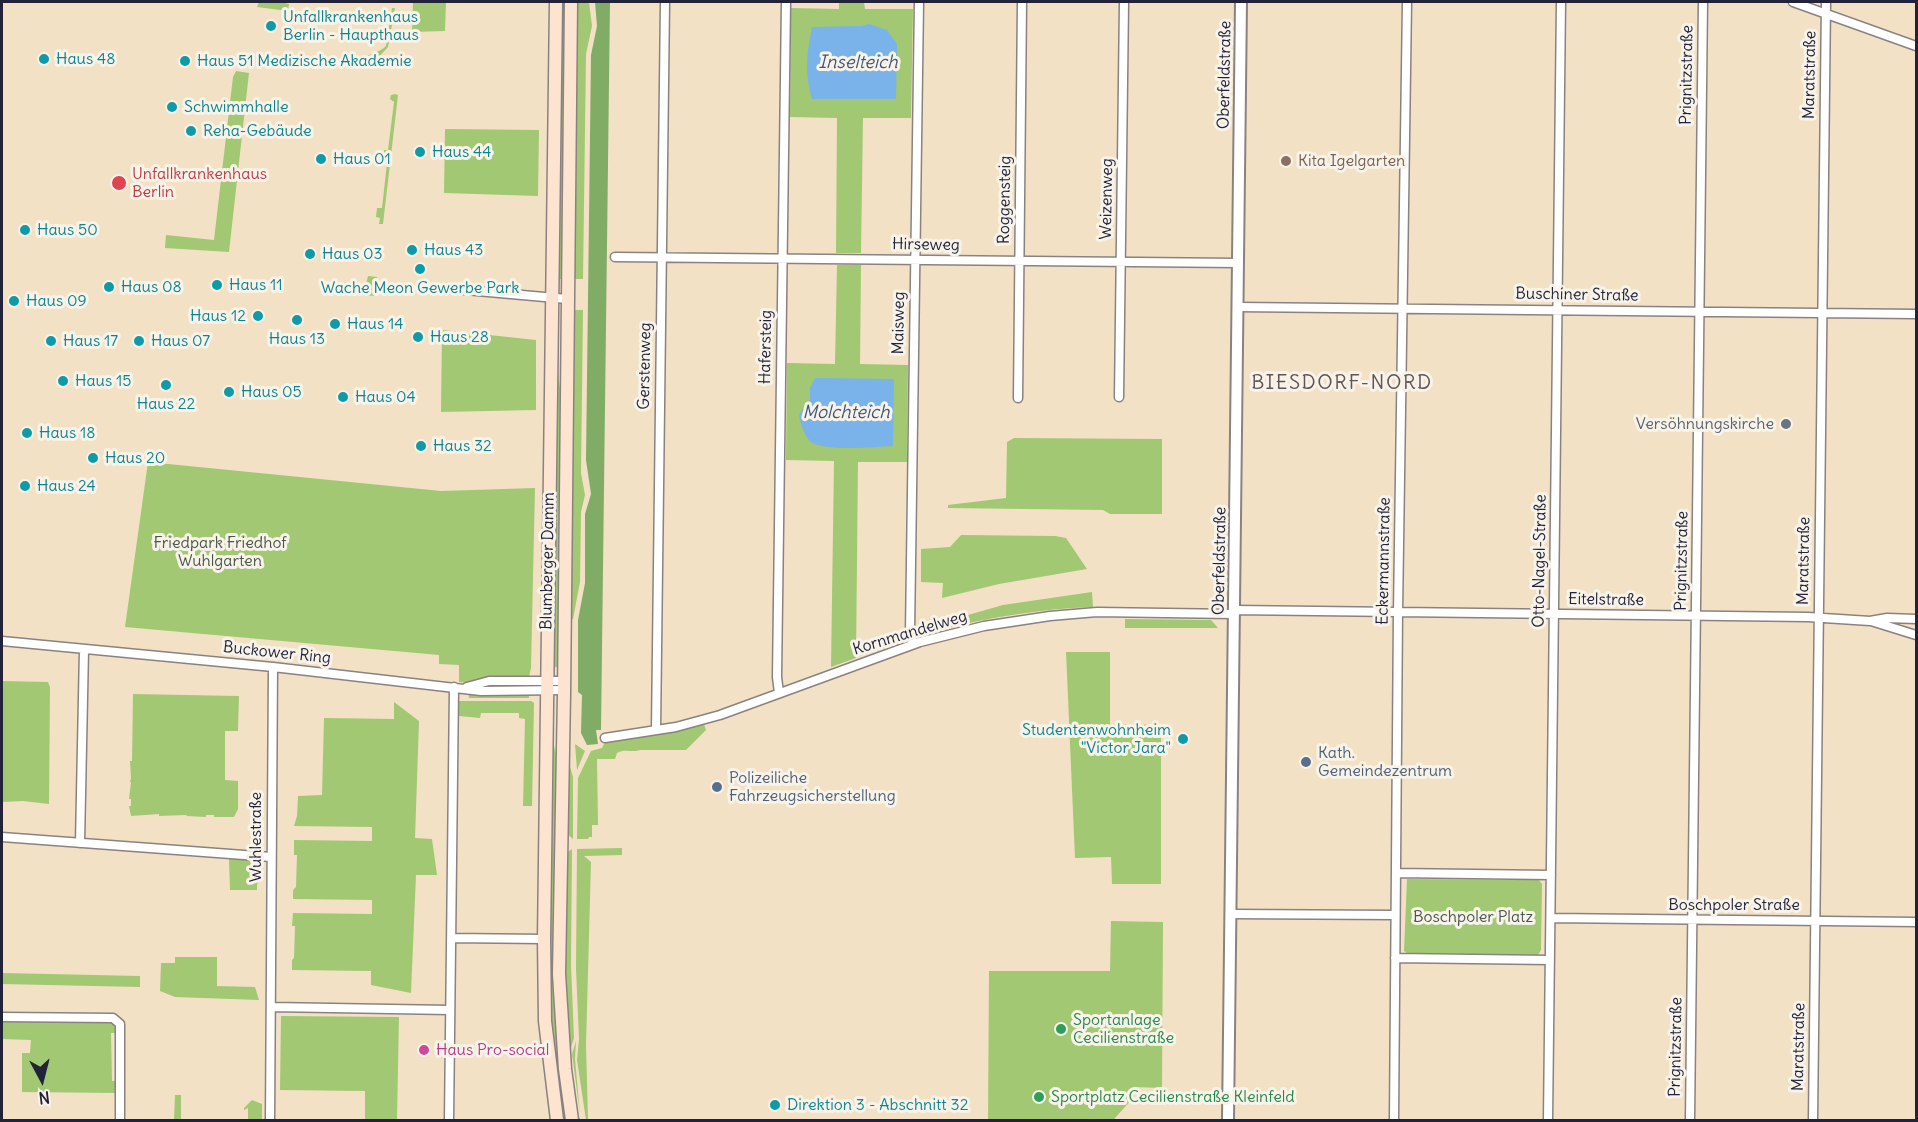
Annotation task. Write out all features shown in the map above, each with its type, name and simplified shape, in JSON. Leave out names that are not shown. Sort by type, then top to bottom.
[{"type":"main road","name":"Blumberger Damm","points":[[556,2],[544,939],[545,1021],[557,1120]]},
{"type":"main road","name":"Blumberger Damm","points":[[571,2],[559,974],[565,1069],[572,1120]]},
{"type":"street","name":"Gerstenweg","points":[[656,730],[665,2]]},
{"type":"street","name":"Hafersteig","points":[[779,693],[777,677],[786,2]]},
{"type":"street","name":"Maisweg","points":[[913,644],[910,632],[919,2]]},
{"type":"street","name":"Roggensteig","points":[[1018,398],[1022,2]]},
{"type":"street","name":"Weizenweg","points":[[1119,397],[1124,2]]},
{"type":"street","name":"Oberfeldstraße","points":[[1228,1120],[1241,2]]},
{"type":"street","name":"Eckermannstraße","points":[[1394,1120],[1398,612],[1407,2]]},
{"type":"street","name":"Otto-Nagel-Straße","points":[[1548,1120],[1561,2]]},
{"type":"street","name":"Prignitzstraße","points":[[1690,1120],[1703,2]]},
{"type":"street","points":[[1793,2],[1917,46]]},
{"type":"street","name":"Maratstraße","points":[[1813,1120],[1826,2]]},
{"type":"street","name":"Hirseweg","points":[[615,257],[1238,263]]},
{"type":"street","points":[[443,288],[567,299]]},
{"type":"street","name":"Buschiner Straße","points":[[1238,307],[1917,314]]},
{"type":"street","name":"Kornmandelweg","points":[[604,738],[656,730],[720,716],[913,644],[984,626],[1096,612],[1234,612]]},
{"type":"street","name":"Eitelstraße","points":[[1234,612],[1696,615],[1818,617],[1870,621],[1917,619]]},
{"type":"street","name":"Eitelstraße","points":[[1870,621],[1917,635]]},
{"type":"street","name":"Buckower Ring","points":[[2,641],[466,688],[489,681],[564,686]]},
{"type":"street","points":[[80,843],[84,649]]},
{"type":"street","name":"Wuhlestraße","points":[[270,1120],[273,667]]},
{"type":"street","points":[[449,1120],[454,687]]},
{"type":"street","points":[[2,837],[272,857]]},
{"type":"street","points":[[1396,873],[1551,876]]},
{"type":"street","points":[[1231,914],[1395,915]]},
{"type":"street","name":"Boschpoler Straße","points":[[1551,918],[1917,922]]},
{"type":"street","points":[[451,938],[544,939]]},
{"type":"street","points":[[1395,958],[1550,960]]},
{"type":"street","points":[[271,1007],[450,1010]]},
{"type":"street","points":[[2,1017],[113,1018],[117,1020],[120,1024],[120,1120]]},
{"type":"green space","points":[[259,2],[285,2],[289,4],[288,11],[257,7]]},
{"type":"green space","points":[[413,2],[446,2],[445,31],[412,32]]},
{"type":"green space","points":[[560,2],[566,2],[563,279],[556,279]]},
{"type":"green space","points":[[578,2],[589,2],[592,26],[586,54],[583,279],[573,279]]},
{"type":"green space","points":[[595,2],[610,2],[601,730],[596,730],[598,744],[587,745],[581,733],[582,695],[578,692],[578,620],[585,583],[585,514],[591,494],[586,460],[591,55],[597,26]]},
{"type":"green space","points":[[839,2],[864,2],[865,9],[913,9],[911,118],[863,118],[861,253],[836,253],[837,118],[790,117],[791,8],[839,9]]},
{"type":"green space","points":[[392,8],[395,8],[388,47],[377,59],[361,60],[386,46]]},
{"type":"green space","points":[[236,71],[249,73],[229,252],[165,248],[166,235],[214,240],[233,77]]},
{"type":"green space","points":[[391,95],[398,95],[383,224],[379,224],[380,218],[376,217],[377,208],[382,208],[388,154],[384,153],[384,150],[388,150],[394,102],[390,99]]},
{"type":"green space","points":[[445,129],[539,130],[538,196],[444,193]]},
{"type":"green space","points":[[837,265],[861,265],[860,364],[908,365],[907,462],[858,462],[856,658],[831,667],[834,461],[786,460],[787,363],[835,364]]},
{"type":"green space","points":[[368,276],[377,277],[375,296],[329,291],[331,281],[366,285]]},
{"type":"green space","points":[[557,310],[558,373],[562,404],[558,667],[552,667]]},
{"type":"green space","points":[[572,310],[583,310],[581,473],[585,495],[581,512],[580,582],[573,619],[569,619]]},
{"type":"green space","points":[[442,330],[536,340],[536,410],[441,412]]},
{"type":"green space","points":[[1014,438],[1162,439],[1162,514],[1110,514],[1103,510],[948,508],[948,505],[1006,498],[1007,442]]},
{"type":"green space","name":"Friedpark Friedhof Wuhlgarten","points":[[148,462],[441,491],[535,488],[529,677],[484,677],[468,683],[459,682],[459,665],[439,664],[439,655],[125,627]]},
{"type":"green space","points":[[961,535],[1066,538],[1087,569],[999,584],[942,598],[943,583],[921,582],[921,549],[950,547]]},
{"type":"green space","points":[[1092,592],[1093,607],[1016,614],[940,630],[940,623],[1003,605]]},
{"type":"green space","points":[[1125,619],[1211,620],[1218,628],[1125,628]]},
{"type":"green space","points":[[1066,652],[1110,652],[1110,724],[1161,725],[1161,884],[1112,884],[1111,857],[1075,858]]},
{"type":"green space","points":[[2,681],[48,682],[50,687],[49,804],[23,801],[2,802]]},
{"type":"green space","points":[[468,691],[477,694],[529,695],[529,698],[469,698]]},
{"type":"green space","points":[[133,694],[239,696],[238,731],[225,731],[225,780],[238,781],[238,809],[234,817],[159,816],[159,814],[131,816],[129,806],[131,806],[131,799],[129,799]]},
{"type":"green space","points":[[458,701],[531,701],[534,703],[532,806],[523,806],[525,719],[519,718],[519,713],[481,713],[480,718],[459,716]]},
{"type":"green space","points":[[394,702],[419,721],[415,838],[432,839],[437,875],[416,875],[411,993],[371,985],[371,971],[292,970],[295,926],[292,926],[293,913],[372,914],[372,900],[293,899],[293,890],[296,887],[297,855],[294,855],[294,840],[372,841],[372,827],[294,826],[298,796],[322,795],[324,718],[394,719]]},
{"type":"green space","points":[[552,704],[554,704],[554,746],[557,758],[554,933],[568,1120],[562,1120],[552,1044],[548,968]]},
{"type":"green space","points":[[704,724],[706,730],[686,750],[623,751],[617,753],[615,759],[597,759],[598,825],[592,825],[592,837],[577,839],[578,778],[591,751],[602,748],[605,742]]},
{"type":"green space","points":[[575,744],[585,751],[577,770]]},
{"type":"green space","points":[[568,760],[573,777],[573,839],[566,833]]},
{"type":"green space","points":[[622,848],[622,855],[584,856],[591,862],[586,1045],[588,1120],[586,1120],[577,1060],[579,1039],[576,969],[577,849]]},
{"type":"green space","points":[[572,849],[571,965],[574,1038],[569,1054],[576,1111],[580,1119],[577,1120],[568,1054],[564,988],[565,854]]},
{"type":"green space","points":[[229,858],[262,861],[257,890],[230,890]]},
{"type":"green space","name":"Boschpoler Platz","points":[[1407,879],[1539,880],[1542,884],[1541,950],[1538,955],[1407,953],[1404,951]]},
{"type":"green space","name":"Sportanlage Cecilienstraße","points":[[1111,921],[1163,922],[1162,1088],[1134,1087],[1134,1097],[1115,1120],[988,1120],[989,971],[1110,971]]},
{"type":"green space","points":[[175,957],[217,957],[217,986],[255,987],[259,1000],[175,997],[160,991],[161,963],[175,963]]},
{"type":"green space","points":[[2,973],[140,976],[140,987],[2,984]]},
{"type":"green space","points":[[281,1016],[399,1017],[397,1120],[365,1120],[365,1091],[280,1090]]},
{"type":"green space","points":[[2,1021],[112,1023],[117,1027],[118,1033],[111,1033],[112,1081],[117,1081],[117,1093],[22,1092],[22,1053],[30,1053],[31,1040],[2,1039]]},
{"type":"green space","points":[[576,1041],[575,1059],[580,1114],[572,1054]]},
{"type":"green space","points":[[175,1095],[181,1095],[181,1120],[174,1120]]},
{"type":"green space","points":[[252,1100],[262,1104],[262,1120],[248,1120],[248,1108],[244,1110],[244,1108]]},
{"type":"water","name":"Inselteich","points":[[869,24],[887,30],[897,44],[896,99],[812,99],[807,63],[812,27]]},
{"type":"water","name":"Molchteich","points":[[815,378],[894,379],[893,446],[837,448],[825,447],[810,441],[804,433],[799,416],[802,409],[810,408],[810,388]]},
{"type":"place","name":"Unfallkrankenhaus Berlin - Haupthaus","points":[[271,26]]},
{"type":"place","name":"Haus 48","points":[[44,59]]},
{"type":"place","name":"Haus 51 Medizische Akademie","points":[[185,61]]},
{"type":"place","name":"Schwimmhalle","points":[[172,107]]},
{"type":"place","name":"Reha-Gebäude","points":[[191,131]]},
{"type":"place","name":"Haus 44","points":[[420,152]]},
{"type":"place","name":"Haus 01","points":[[321,159]]},
{"type":"place","name":"Kita Igelgarten","points":[[1286,161]]},
{"type":"place","name":"Unfallkrankenhaus Berlin","points":[[119,183]]},
{"type":"place","name":"Haus 50","points":[[25,230]]},
{"type":"place","name":"Haus 43","points":[[412,250]]},
{"type":"place","name":"Haus 03","points":[[310,254]]},
{"type":"place","name":"Wache Meon Gewerbe Park","points":[[420,269]]},
{"type":"place","name":"Haus 11","points":[[217,285]]},
{"type":"place","name":"Haus 08","points":[[109,287]]},
{"type":"place","name":"Haus 09","points":[[14,301]]},
{"type":"place","name":"Haus 12","points":[[258,316]]},
{"type":"place","name":"Haus 13","points":[[297,320]]},
{"type":"place","name":"Haus 14","points":[[335,324]]},
{"type":"place","name":"Haus 28","points":[[418,337]]},
{"type":"place","name":"Haus 17","points":[[51,341]]},
{"type":"place","name":"Haus 07","points":[[139,341]]},
{"type":"place","name":"Haus 15","points":[[63,381]]},
{"type":"place","name":"Haus 22","points":[[166,385]]},
{"type":"place","name":"Haus 05","points":[[229,392]]},
{"type":"place","name":"Haus 04","points":[[343,397]]},
{"type":"place","name":"Versöhnungskirche","points":[[1786,424]]},
{"type":"place","name":"Haus 18","points":[[27,433]]},
{"type":"place","name":"Haus 32","points":[[421,446]]},
{"type":"place","name":"Haus 20","points":[[93,458]]},
{"type":"place","name":"Haus 24","points":[[25,486]]},
{"type":"place","name":"Studentenwohnheim \"Victor Jara\"","points":[[1183,739]]},
{"type":"place","name":"Kath. Gemeindezentrum","points":[[1306,762]]},
{"type":"place","name":"Polizeiliche Fahrzeugsicherstellung","points":[[717,787]]},
{"type":"place","name":"Sportanlage Cecilienstraße","points":[[1061,1029]]},
{"type":"place","name":"Haus Pro-social","points":[[424,1050]]},
{"type":"place","name":"Sportplatz Cecilienstraße Kleinfeld","points":[[1039,1097]]},
{"type":"place","name":"Direktion 3 - Abschnitt 32","points":[[775,1105]]},
{"type":"district","name":"BIESDORF-NORD","points":[[1342,383]]}]
